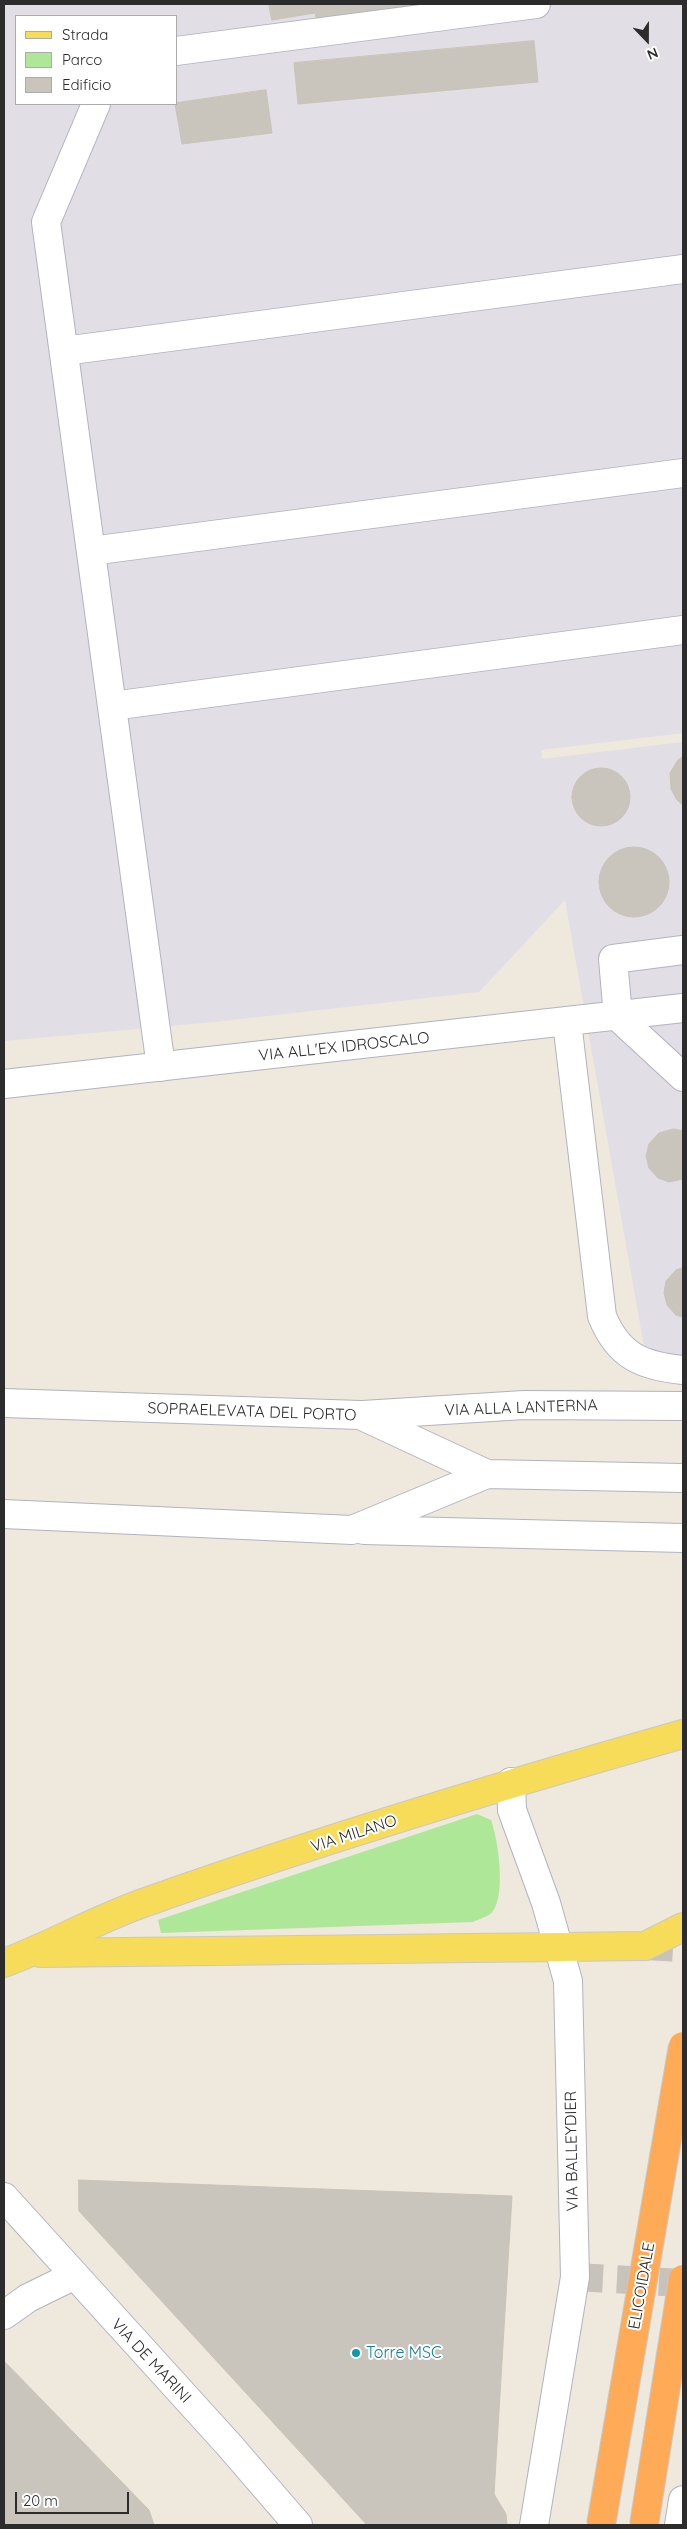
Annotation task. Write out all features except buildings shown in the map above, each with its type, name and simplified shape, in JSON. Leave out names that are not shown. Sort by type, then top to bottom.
[{"type":"highway","name":"ELICOIDALE","points":[[601,2525],[683,2046]]},
{"type":"highway","points":[[644,2525],[683,2280]]},
{"type":"main road","name":"VIA MILANO","points":[[4,1963],[144,1903],[511,1782],[683,1734]]},
{"type":"main road","name":"VIA MILANO","points":[[31,1953],[645,1946],[683,1927]]},
{"type":"street","points":[[178,52],[536,4]]},
{"type":"street","points":[[96,105],[46,222],[161,1067]]},
{"type":"street","points":[[64,351],[683,269]]},
{"type":"street","points":[[91,551],[683,473]]},
{"type":"street","points":[[112,706],[683,630]]},
{"type":"street","points":[[683,950],[613,958],[618,1017],[683,1077]]},
{"type":"street","name":"VIA ALL'EX IDROSCALO","points":[[4,1084],[618,1017],[683,1008]]},
{"type":"street","points":[[567,1022],[602,1316],[610,1336],[620,1348],[635,1359],[665,1368],[683,1370]]},
{"type":"street","name":"SOPRAELEVATA DEL PORTO","points":[[4,1403],[360,1415],[487,1474]]},
{"type":"street","name":"VIA ALLA LANTERNA","points":[[360,1415],[524,1405],[683,1406]]},
{"type":"street","name":"SOPRAELEVATA DEL PORTO","points":[[4,1514],[352,1530],[487,1474],[683,1478]]},
{"type":"street","points":[[352,1530],[683,1538]]},
{"type":"street","name":"VIA BALLEYDIER","points":[[511,1782],[512,1810],[546,1903],[568,1981],[574,2277],[534,2525]]},
{"type":"street","name":"VIA DE MARINI","points":[[4,2197],[73,2276],[229,2445],[298,2525]]},
{"type":"street","points":[[4,2315],[28,2298],[73,2276]]},
{"type":"street","points":[[679,2525],[683,2500]]},
{"type":"shaded area","points":[[4,4],[683,4],[683,733],[541,750],[542,759],[683,742],[683,1365],[648,1369],[565,900],[479,992],[214,1022],[4,1041]]},
{"type":"green space","points":[[477,1814],[491,1820],[498,1852],[500,1879],[497,1903],[492,1913],[473,1922],[161,1933],[158,1920]]},
{"type":"tunnel","points":[[645,1946],[683,1948]]},
{"type":"tunnel","points":[[575,2277],[683,2283]]},
{"type":"place","name":"Torre MSC","points":[[356,2353]]}]
